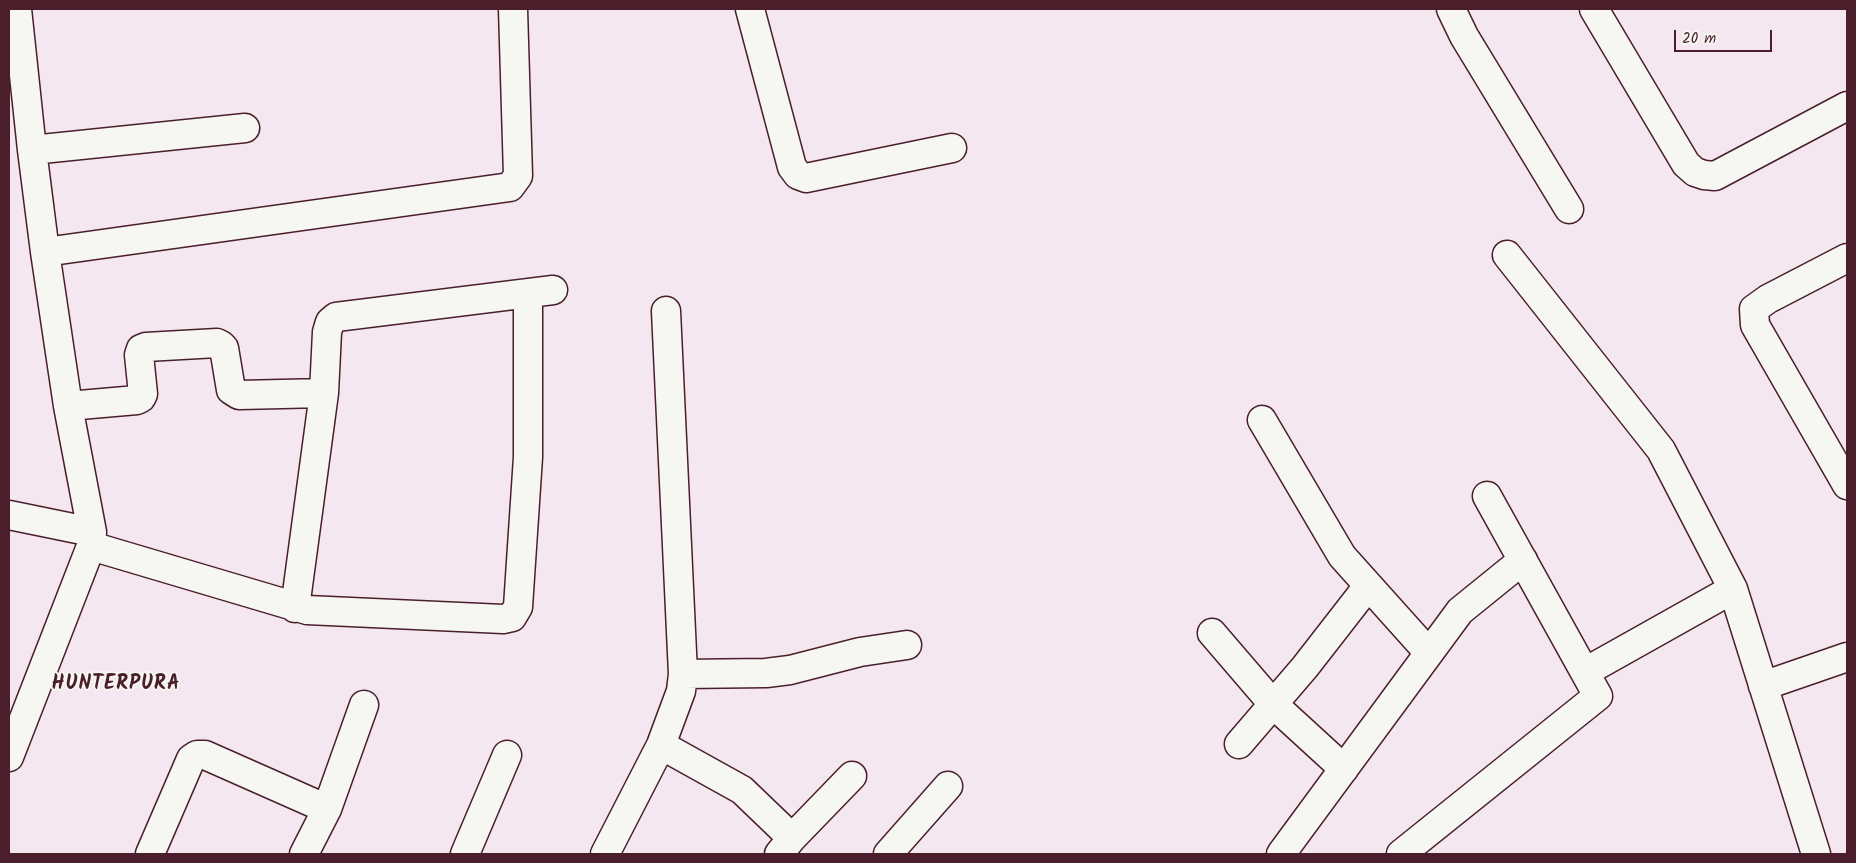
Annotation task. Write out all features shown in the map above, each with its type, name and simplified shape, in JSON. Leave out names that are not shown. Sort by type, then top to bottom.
[{"type":"street","points":[[9,758],[91,539],[68,406],[32,150],[15,48],[17,9]]},
{"type":"street","points":[[45,252],[510,187],[518,176],[513,9]]},
{"type":"street","points":[[750,9],[792,168],[798,175],[806,178],[952,148]]},
{"type":"street","points":[[1451,9],[1464,36],[1569,209]]},
{"type":"street","points":[[1594,9],[1686,164],[1695,172],[1715,176],[1847,106]]},
{"type":"street","points":[[32,150],[245,128]]},
{"type":"street","points":[[1507,255],[1661,450],[1733,589],[1816,854]]},
{"type":"street","points":[[1847,258],[1768,299],[1754,309],[1755,325],[1847,485]]},
{"type":"street","points":[[9,515],[91,539],[295,608],[503,619],[512,617],[518,607],[541,291],[336,317],[330,322],[326,332],[324,393],[295,608]]},
{"type":"street","points":[[605,854],[661,745],[680,692],[683,674],[666,311]]},
{"type":"street","points":[[68,406],[141,398],[143,394],[139,355],[141,349],[146,347],[221,345],[224,348],[231,390],[239,395],[324,393]]},
{"type":"street","points":[[1262,420],[1342,556],[1429,653]]},
{"type":"street","points":[[1401,854],[1598,696],[1487,496]]},
{"type":"street","points":[[1281,854],[1460,611],[1523,560]]},
{"type":"street","points":[[1239,744],[1305,667],[1368,586]]},
{"type":"street","points":[[1585,672],[1733,589]]},
{"type":"street","points":[[1212,633],[1273,704],[1344,769]]},
{"type":"street","points":[[683,674],[766,673],[790,670],[860,652],[907,645]]},
{"type":"street","points":[[1763,686],[1847,657]]},
{"type":"street","points":[[304,854],[327,809],[364,706]]},
{"type":"street","points":[[661,745],[742,790],[786,846],[852,776]]},
{"type":"street","points":[[150,854],[191,759],[197,755],[205,755],[327,809]]},
{"type":"street","points":[[464,854],[507,755]]},
{"type":"street","points":[[888,854],[948,786]]},
{"type":"district","name":"HUNTERPURA","points":[[116,686]]}]
